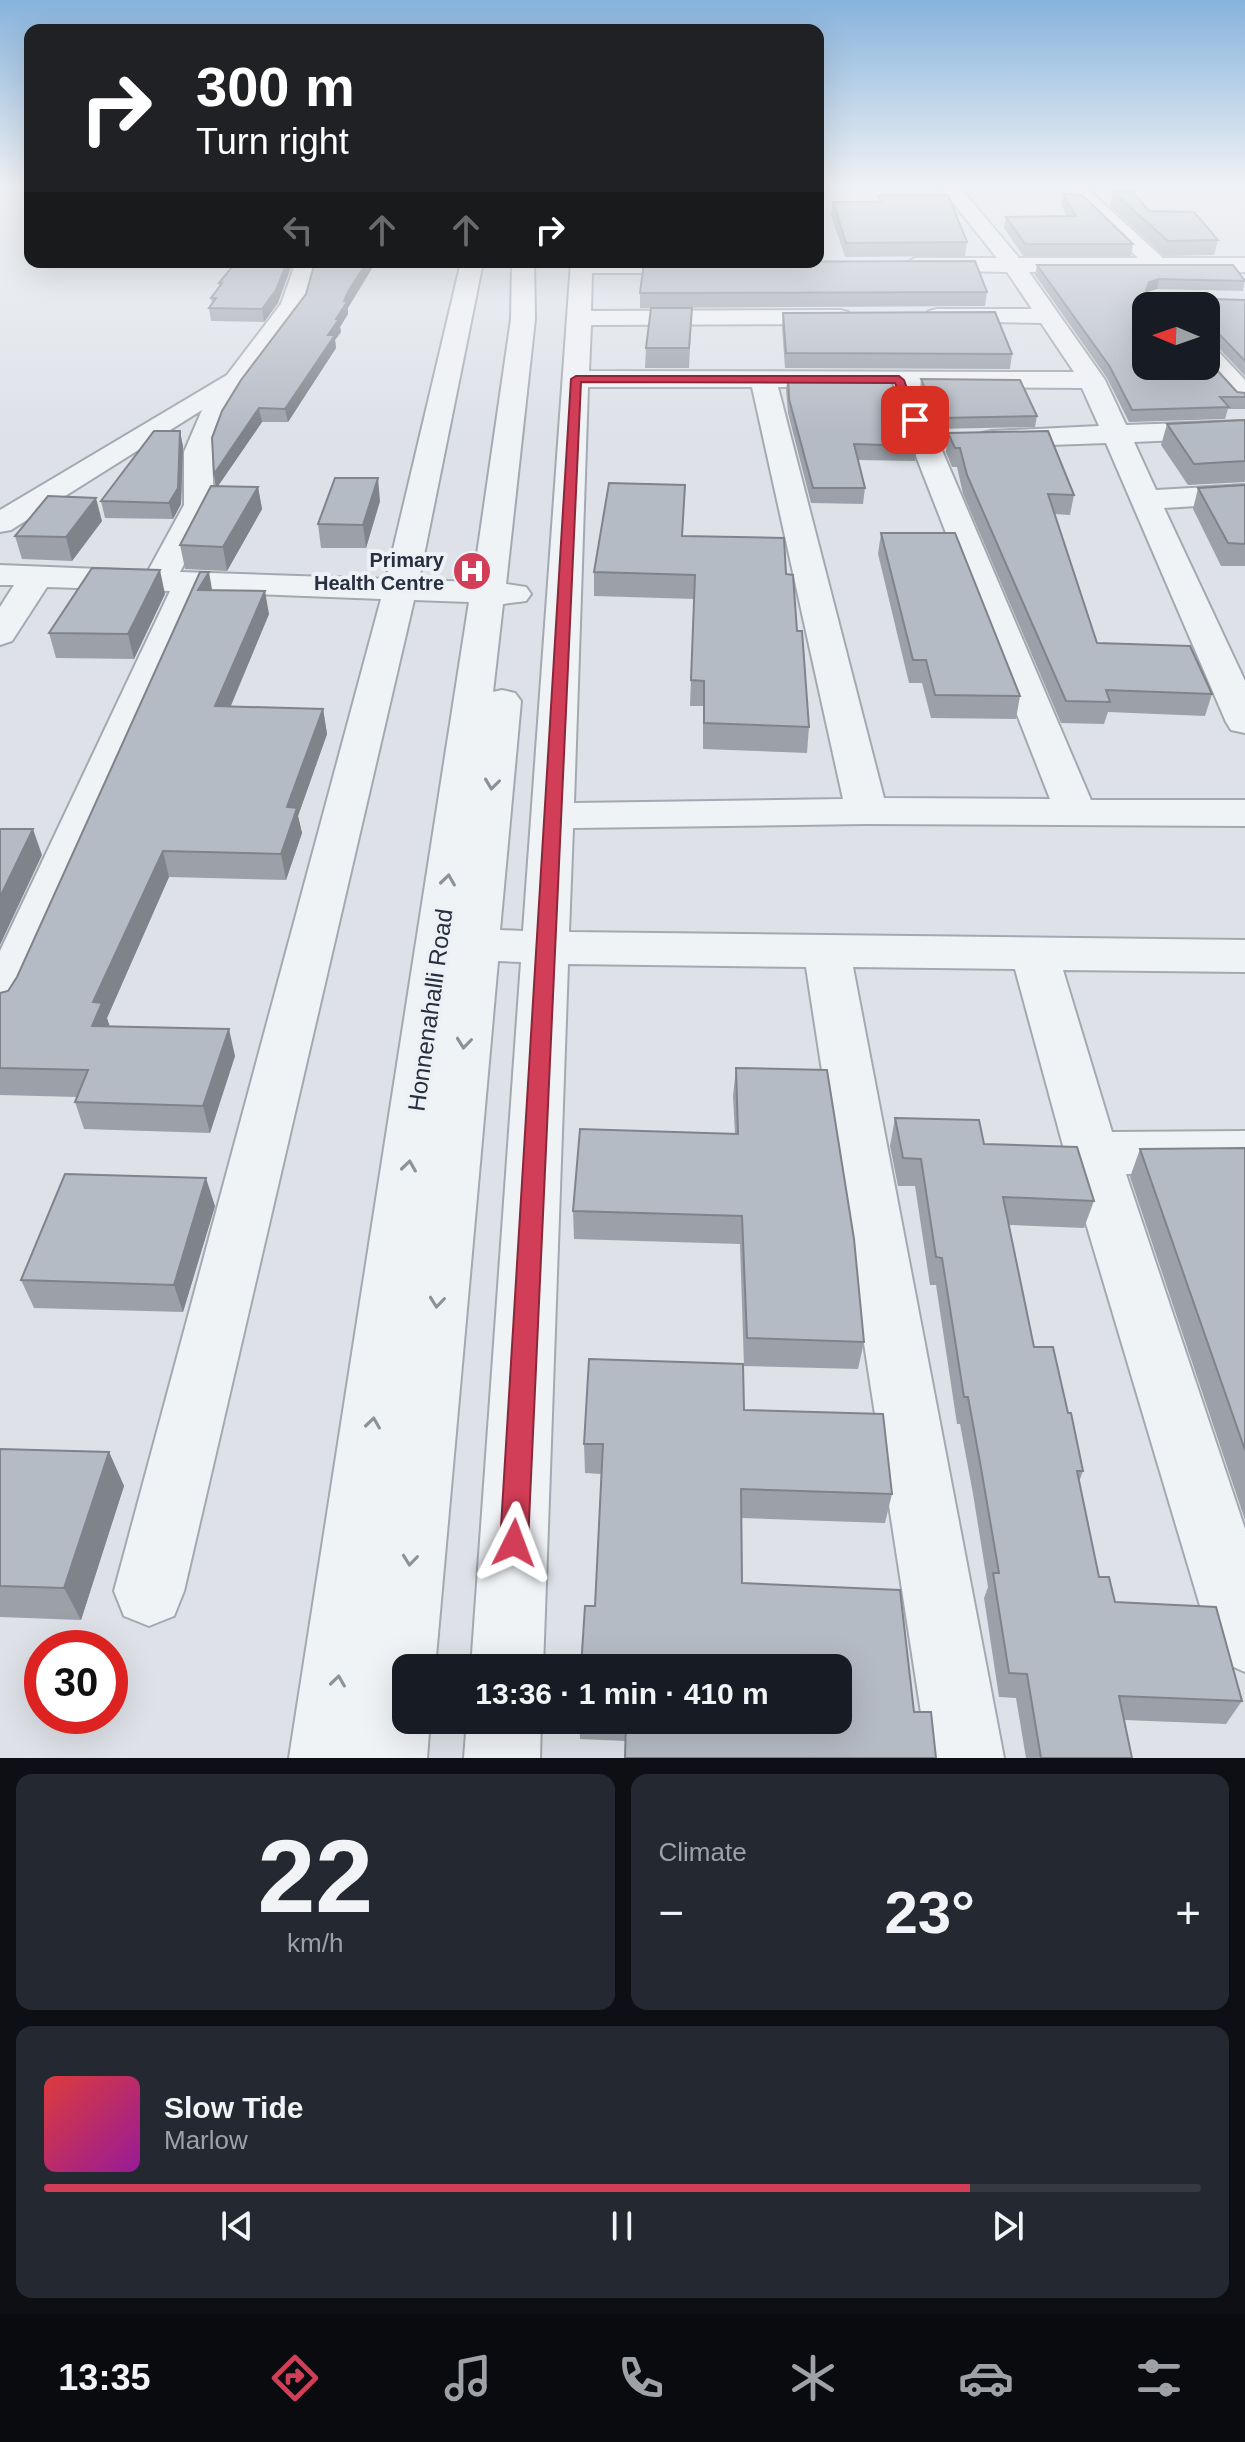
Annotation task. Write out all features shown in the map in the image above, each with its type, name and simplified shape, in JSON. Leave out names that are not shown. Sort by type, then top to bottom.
[{"type":"street","points":[[1014,267],[1092,380],[1245,722]]},
{"type":"street","points":[[1128,267],[1147,288]]},
{"type":"street","points":[[0,1003],[175,580],[199,505],[201,491],[196,460],[203,437],[239,375],[295,302],[305,268]]},
{"type":"street","points":[[149,1591],[400,590],[471,268]]},
{"type":"street","name":"Honnenahalli Road","points":[[389,1758],[474,944],[523,319],[523,268]]},
{"type":"street","name":"Honnenahalli Road","points":[[327,1758],[501,594],[572,268]]},
{"type":"street","points":[[508,1654],[579,318],[574,268]]},
{"type":"street","points":[[907,317],[1047,316]]},
{"type":"street","points":[[579,318],[860,317]]},
{"type":"street","points":[[1220,368],[1245,395]]},
{"type":"street","points":[[0,523],[198,404],[239,375]]},
{"type":"street","points":[[576,379],[1092,380]]},
{"type":"street","points":[[763,379],[866,811]]},
{"type":"street","points":[[899,380],[949,440],[1076,812]]},
{"type":"street","points":[[949,440],[1245,429]]},
{"type":"street","points":[[1146,500],[1245,494]]},
{"type":"street","points":[[0,575],[501,594]]},
{"type":"street","points":[[0,634],[37,576]]},
{"type":"street","points":[[553,816],[866,811],[1245,813]]},
{"type":"street","points":[[474,944],[546,948],[1245,956]]},
{"type":"street","points":[[827,951],[966,1758]]},
{"type":"street","points":[[1034,953],[1092,1153],[1245,1636]]},
{"type":"street","points":[[1092,1153],[1245,1152]]},
{"type":"street","points":[[502,1758],[503,1734]]},
{"type":"building","points":[[824,267],[977,267],[987,292],[640,293],[643,268]]},
{"type":"building","points":[[1038,267],[1235,267],[1245,281],[1159,279],[1149,282],[1147,292],[1132,292],[1132,380],[1220,380],[1220,373],[1237,392],[1245,393],[1245,397],[1220,397],[1229,407],[1132,410],[1110,367]]},
{"type":"building","points":[[231,268],[285,268],[276,290],[262,309],[209,308],[216,298],[211,298],[222,283],[219,283]]},
{"type":"building","points":[[313,268],[363,268],[328,335],[335,335],[285,409],[259,408],[214,474],[212,438],[222,411],[241,380],[306,294]]},
{"type":"building","points":[[1220,299],[1245,300],[1245,361],[1220,335]]},
{"type":"building","points":[[651,308],[692,308],[689,348],[646,348]]},
{"type":"building","points":[[995,312],[1012,354],[786,353],[783,313]]},
{"type":"building","points":[[788,376],[889,376],[917,446],[854,444],[865,488],[813,488],[789,399]]},
{"type":"building","points":[[921,379],[1020,380],[1037,416],[938,418]]},
{"type":"building","points":[[1245,420],[1245,461],[1194,464],[1167,424]]},
{"type":"building","points":[[154,431],[180,431],[178,488],[169,503],[101,501]]},
{"type":"building","points":[[1048,431],[1074,495],[1048,494],[1097,643],[1190,646],[1212,694],[1106,690],[1110,702],[1066,701],[967,475],[960,448],[955,448],[948,433]]},
{"type":"building","points":[[335,478],[378,478],[363,525],[318,524]]},
{"type":"building","points":[[609,483],[685,485],[682,536],[784,538],[786,574],[793,575],[797,631],[802,631],[809,727],[704,723],[704,681],[691,680],[695,575],[594,572]]},
{"type":"building","points":[[1245,485],[1245,544],[1228,543],[1198,488]]},
{"type":"building","points":[[211,486],[258,487],[223,547],[180,545]]},
{"type":"building","points":[[48,496],[96,498],[66,537],[15,536]]},
{"type":"building","points":[[881,533],[955,533],[1020,696],[935,695],[926,660],[913,660]]},
{"type":"building","points":[[92,568],[160,570],[128,634],[49,633]]},
{"type":"building","points":[[200,572],[209,572],[198,590],[265,591],[215,706],[323,709],[287,807],[297,808],[281,854],[163,851],[93,1002],[102,1003],[92,1026],[229,1029],[203,1106],[75,1102],[88,1070],[0,1068],[0,993],[8,991],[17,977]]},
{"type":"building","points":[[0,829],[33,829],[0,897]]},
{"type":"building","points":[[736,1068],[827,1070],[854,1239],[864,1342],[747,1338],[742,1216],[573,1211],[580,1129],[738,1134]]},
{"type":"building","points":[[895,1118],[979,1120],[984,1144],[1077,1147],[1094,1201],[1003,1197],[1034,1347],[1053,1347],[1068,1413],[1071,1413],[1083,1471],[1077,1471],[1099,1577],[1109,1577],[1115,1602],[1216,1607],[1242,1701],[1119,1696],[1132,1758],[1041,1758],[1027,1674],[1009,1673],[993,1573],[999,1573],[968,1397],[964,1397],[942,1258],[936,1257],[921,1159],[903,1158]]},
{"type":"building","points":[[1245,1148],[1245,1450],[1140,1149]]},
{"type":"building","points":[[65,1174],[206,1178],[174,1285],[21,1280]]},
{"type":"building","points":[[589,1359],[743,1364],[744,1410],[883,1414],[892,1494],[741,1489],[742,1583],[900,1590],[914,1712],[931,1712],[936,1758],[625,1758],[626,1734],[852,1734],[852,1654],[582,1654],[585,1606],[595,1606],[603,1444],[584,1444]]},
{"type":"building","points":[[0,1449],[109,1452],[64,1588],[0,1586]]},
{"type":"place","name":"Primary Health Centre","points":[[472,571]]},
{"type":"route","points":[[514,1543],[576,379],[899,380],[915,420]]}]
